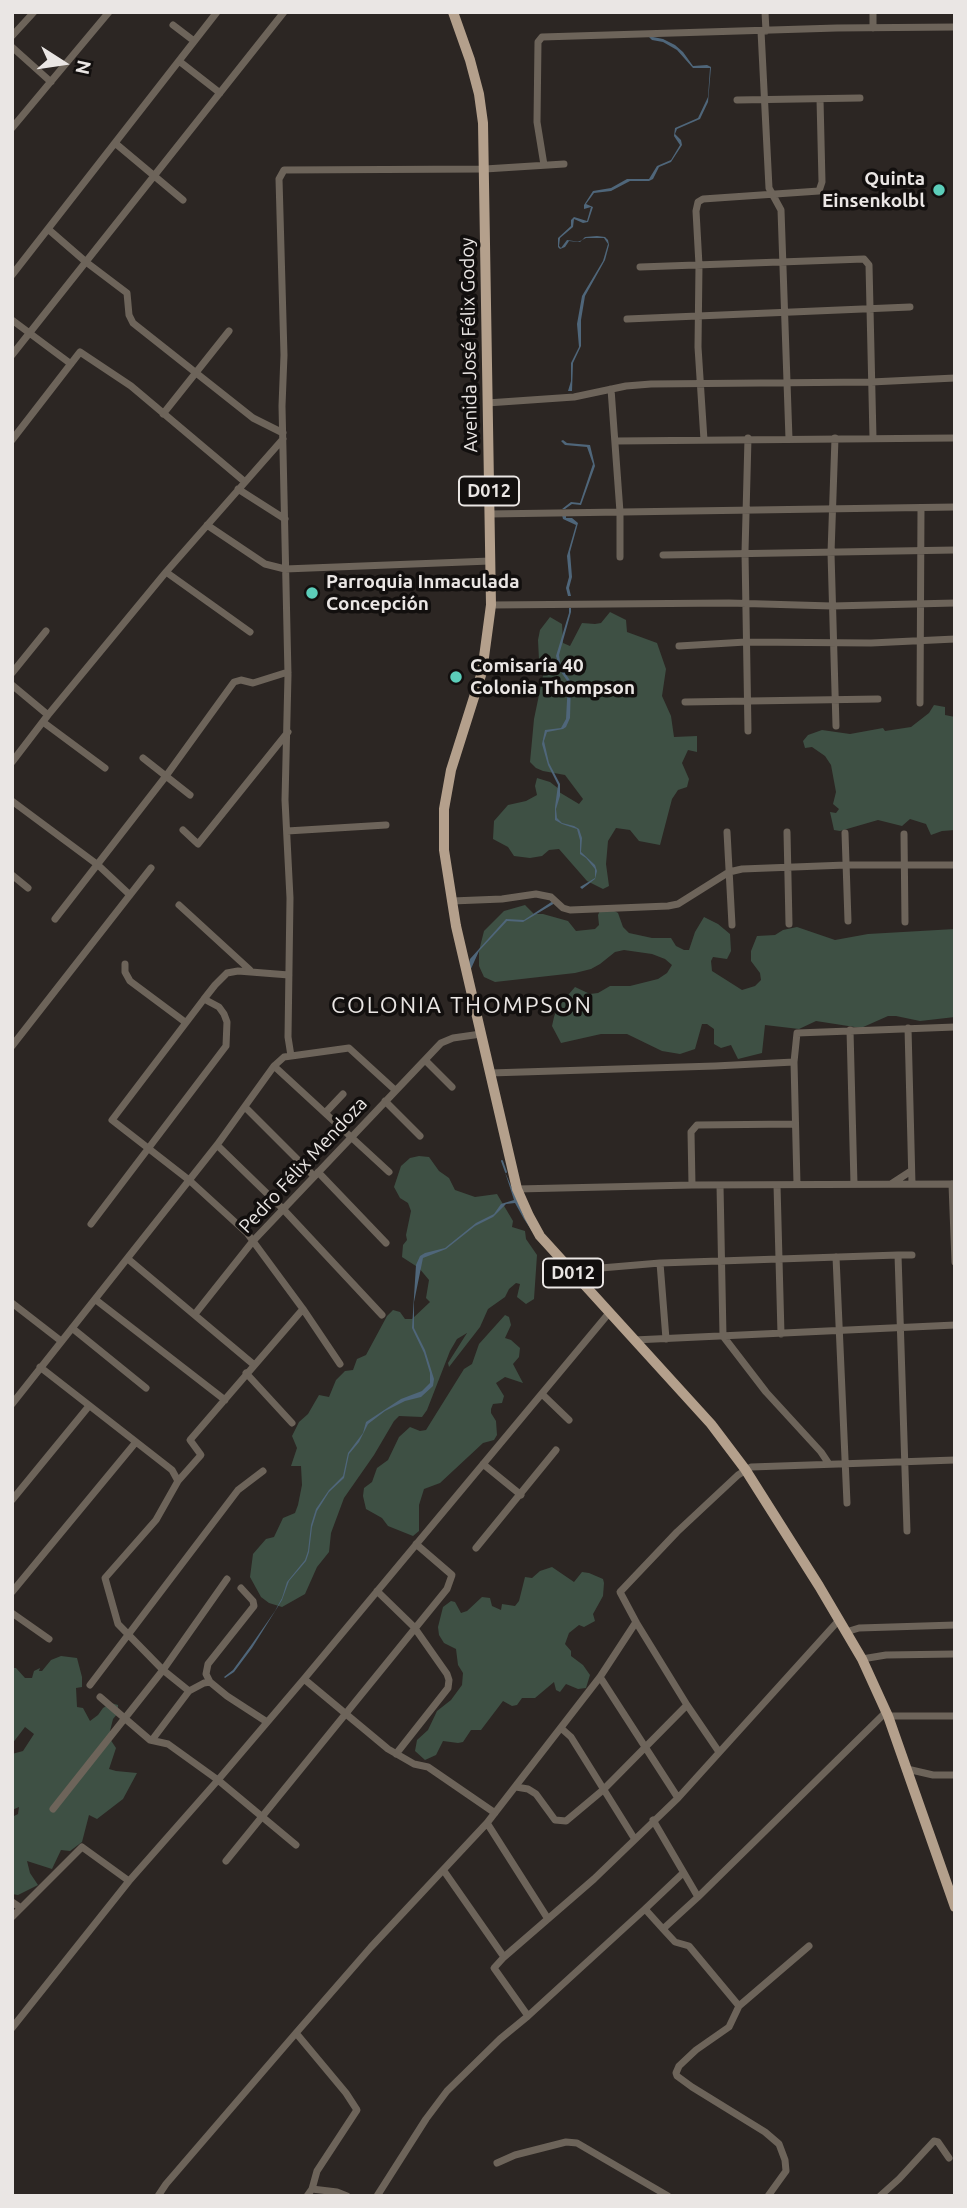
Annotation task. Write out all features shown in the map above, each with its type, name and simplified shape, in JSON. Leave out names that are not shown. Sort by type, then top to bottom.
[{"type":"main road","name":"Avenida José Félix Godoy","points":[[453,12],[470,60],[483,123],[491,605],[482,672],[451,770],[444,809],[444,850],[465,967],[481,1034]]},
{"type":"main road","name":"D012","points":[[481,1034],[517,1189],[529,1216],[540,1236],[710,1424],[745,1469],[839,1620],[862,1659],[887,1714],[955,1908]]},
{"type":"street","points":[[12,36],[33,12]]},
{"type":"street","points":[[12,128],[109,12]]},
{"type":"street","points":[[12,275],[217,12]]},
{"type":"street","points":[[765,12],[763,31],[769,188],[781,210]]},
{"type":"street","points":[[873,12],[873,28]]},
{"type":"street","points":[[12,355],[280,14]]},
{"type":"street","points":[[173,24],[194,41]]},
{"type":"street","points":[[544,165],[537,122],[538,41],[542,37],[955,27]]},
{"type":"street","points":[[12,47],[51,82]]},
{"type":"street","points":[[179,61],[219,93]]},
{"type":"street","points":[[737,100],[860,98]]},
{"type":"street","points":[[704,440],[698,318],[698,202],[703,199],[819,191],[822,187],[820,99]]},
{"type":"street","points":[[115,143],[183,200]]},
{"type":"street","points":[[291,1056],[288,1037],[290,898],[285,800],[288,672],[279,179],[284,170],[485,169],[564,164]]},
{"type":"street","points":[[787,193],[781,210],[789,439]]},
{"type":"street","points":[[48,229],[127,293],[128,315],[133,323],[253,418],[283,436]]},
{"type":"street","points":[[640,267],[864,259],[869,265],[873,438]]},
{"type":"street","points":[[627,319],[910,307]]},
{"type":"street","points":[[12,320],[71,364]]},
{"type":"street","points":[[163,414],[229,331]]},
{"type":"street","points":[[12,440],[80,352],[131,386],[245,482]]},
{"type":"street","points":[[487,403],[574,397],[651,384],[871,382],[955,377]]},
{"type":"street","points":[[611,389],[620,512],[620,558]]},
{"type":"street","points":[[12,762],[166,572],[283,436]]},
{"type":"street","points":[[748,438],[745,552],[748,731]]},
{"type":"street","points":[[835,438],[831,553],[836,726]]},
{"type":"street","points":[[616,441],[955,438]]},
{"type":"street","points":[[238,489],[285,519]]},
{"type":"street","points":[[489,514],[955,507]]},
{"type":"street","points":[[920,703],[921,508]]},
{"type":"street","points":[[207,525],[265,564],[285,569],[489,561]]},
{"type":"street","points":[[663,555],[955,550]]},
{"type":"street","points":[[166,572],[250,632]]},
{"type":"street","points":[[491,605],[832,606],[955,603]]},
{"type":"street","points":[[12,673],[46,631]]},
{"type":"street","points":[[679,646],[746,642],[834,643],[955,639]]},
{"type":"street","points":[[55,919],[166,776],[234,682],[241,680],[253,683],[288,672]]},
{"type":"street","points":[[12,685],[48,715]]},
{"type":"street","points":[[685,702],[878,699]]},
{"type":"street","points":[[43,722],[105,768]]},
{"type":"street","points":[[183,830],[198,844],[288,732]]},
{"type":"street","points":[[143,758],[190,795]]},
{"type":"street","points":[[12,801],[98,865],[130,895]]},
{"type":"street","points":[[287,831],[386,825]]},
{"type":"street","points":[[727,832],[732,925]]},
{"type":"street","points":[[787,832],[789,924]]},
{"type":"street","points":[[845,833],[848,921]]},
{"type":"street","points":[[904,834],[905,922]]},
{"type":"street","points":[[452,901],[502,899],[536,894],[551,897],[563,908],[570,910],[668,906],[678,904],[729,872],[742,869],[955,865]]},
{"type":"street","points":[[12,1046],[151,868]]},
{"type":"street","points":[[12,876],[28,888]]},
{"type":"street","points":[[179,905],[250,970]]},
{"type":"street","points":[[125,964],[125,972],[130,981],[185,1022]]},
{"type":"street","points":[[289,975],[250,970],[227,973],[185,1022],[112,1120],[189,1181],[247,1233],[340,1364]]},
{"type":"street","points":[[91,1224],[226,1046],[227,1022],[224,1014],[219,1007],[204,999]]},
{"type":"street","points":[[797,1184],[794,1062],[797,1033],[955,1027]]},
{"type":"street","points":[[908,1028],[912,1184]]},
{"type":"street","points":[[850,1030],[854,1184]]},
{"type":"street","name":"Pedro Félix Mendoza","points":[[195,1314],[253,1241],[441,1043],[453,1038],[481,1034]]},
{"type":"street","points":[[12,1404],[217,1145],[274,1066],[284,1057],[349,1048],[395,1090]]},
{"type":"street","points":[[425,1060],[452,1087]]},
{"type":"street","points":[[490,1073],[794,1062]]},
{"type":"street","points":[[274,1066],[389,1172]]},
{"type":"street","points":[[325,1113],[343,1094]]},
{"type":"street","points":[[385,1101],[420,1136]]},
{"type":"street","points":[[245,1107],[386,1243]]},
{"type":"street","points":[[692,1185],[691,1132],[697,1125],[795,1124]]},
{"type":"street","points":[[217,1145],[283,1209],[382,1315]]},
{"type":"street","points":[[890,1184],[911,1171]]},
{"type":"street","points":[[517,1189],[953,1184],[955,1262]]},
{"type":"street","points":[[720,1185],[723,1336],[766,1392],[829,1464]]},
{"type":"street","points":[[777,1185],[781,1335]]},
{"type":"street","points":[[898,1255],[907,1531]]},
{"type":"street","points":[[576,1276],[601,1268],[660,1263],[912,1255]]},
{"type":"street","points":[[836,1257],[848,1503]]},
{"type":"street","points":[[128,1259],[253,1364]]},
{"type":"street","points":[[660,1263],[666,1339]]},
{"type":"street","points":[[96,1300],[225,1400]]},
{"type":"street","points":[[12,1303],[61,1341]]},
{"type":"street","points":[[189,1691],[163,1670],[118,1624],[105,1578],[156,1520],[178,1481],[201,1455],[190,1440],[303,1309]]},
{"type":"street","points":[[12,2028],[129,1881],[304,1679],[609,1313]]},
{"type":"street","points":[[634,1340],[955,1325]]},
{"type":"street","points":[[72,1328],[146,1388]]},
{"type":"street","points":[[40,1367],[172,1471],[178,1481]]},
{"type":"street","points":[[246,1373],[292,1423]]},
{"type":"street","points":[[542,1394],[569,1420]]},
{"type":"street","points":[[12,1500],[89,1406]]},
{"type":"street","points":[[12,1592],[136,1442]]},
{"type":"street","points":[[476,1548],[556,1450]]},
{"type":"street","points":[[719,1752],[636,1622],[620,1594],[621,1590],[677,1532],[745,1469],[955,1460]]},
{"type":"street","points":[[483,1464],[520,1494]]},
{"type":"street","points":[[90,1685],[238,1490],[263,1471]]},
{"type":"street","points":[[226,1861],[447,1589],[452,1575],[416,1544]]},
{"type":"street","points":[[53,1809],[163,1670],[227,1579]]},
{"type":"street","points":[[241,1588],[253,1601],[254,1606],[208,1664],[206,1674],[210,1682],[227,1696],[267,1722]]},
{"type":"street","points":[[377,1591],[415,1627],[447,1674],[449,1684],[396,1754]]},
{"type":"street","points":[[12,1612],[49,1639]]},
{"type":"street","points":[[528,2016],[494,1968],[594,1879],[678,1798],[839,1620]]},
{"type":"street","points":[[158,2196],[296,2032],[487,1823],[562,1729],[636,1622]]},
{"type":"street","points":[[846,1632],[859,1628],[955,1625]]},
{"type":"street","points":[[862,1659],[878,1656],[955,1654]]},
{"type":"street","points":[[600,1677],[678,1798]]},
{"type":"street","points":[[304,1679],[396,1754],[428,1768],[495,1813]]},
{"type":"street","points":[[152,1740],[189,1691],[210,1682]]},
{"type":"street","points":[[100,1696],[152,1740],[168,1744],[218,1780],[296,1846]]},
{"type":"street","points":[[516,1787],[536,1794],[555,1820],[563,1822],[603,1790],[687,1705]]},
{"type":"street","points":[[663,1929],[887,1714],[955,1716]]},
{"type":"street","points":[[562,1729],[571,1737],[634,1838]]},
{"type":"street","points":[[907,1769],[933,1775],[955,1775]]},
{"type":"street","points":[[653,1820],[698,1897]]},
{"type":"street","points":[[487,1823],[548,1919]]},
{"type":"street","points":[[12,1917],[82,1847],[129,1881]]},
{"type":"street","points":[[444,1871],[504,1957]]},
{"type":"street","points":[[377,2196],[447,2091],[500,2039],[683,1873]]},
{"type":"street","points":[[12,1902],[21,1908]]},
{"type":"street","points":[[645,1909],[676,1942],[689,1946],[740,2006]]},
{"type":"street","points":[[768,2196],[786,2171],[779,2144],[676,2074],[679,2066],[696,2050],[729,2027],[740,2006],[809,1946]]},
{"type":"street","points":[[296,2032],[357,2110],[317,2171],[310,2193],[337,2192],[347,2196]]},
{"type":"street","points":[[880,2196],[900,2179],[934,2141],[938,2142],[950,2158]]},
{"type":"street","points":[[497,2163],[515,2155],[555,2145],[577,2143],[668,2196]]},
{"type":"green space","points":[[610,612],[626,620],[627,632],[657,643],[666,669],[662,696],[671,716],[674,737],[697,736],[697,752],[688,750],[682,763],[689,779],[687,787],[678,790],[672,799],[660,845],[639,841],[630,830],[616,828],[608,841],[606,864],[609,886],[603,889],[587,881],[559,849],[530,858],[514,856],[508,847],[493,839],[494,821],[508,805],[537,795],[537,778],[550,782],[559,792],[579,804],[583,799],[565,775],[543,771],[530,762],[534,719],[545,666],[539,660],[538,640],[540,630],[550,617],[562,624],[563,643],[570,646],[582,623],[601,623]]},
{"type":"green space","points":[[934,705],[945,707],[945,715],[955,717],[955,830],[931,835],[926,824],[910,819],[902,826],[878,820],[840,831],[834,830],[830,812],[836,813],[839,809],[833,804],[836,792],[831,765],[825,756],[812,747],[805,748],[803,741],[808,735],[822,730],[850,734],[883,728],[885,731],[911,727],[929,713]]},
{"type":"green space","points":[[525,905],[534,914],[568,921],[576,931],[595,929],[599,925],[598,915],[602,906],[618,913],[623,927],[629,933],[652,938],[671,938],[676,946],[684,950],[689,950],[704,917],[730,934],[731,951],[727,959],[713,957],[712,971],[742,990],[755,986],[761,980],[760,973],[751,961],[751,951],[757,936],[775,935],[797,927],[835,940],[868,934],[955,929],[955,1017],[920,1021],[888,1016],[861,1028],[816,1021],[799,1029],[765,1025],[762,1053],[738,1059],[731,1045],[721,1048],[714,1044],[714,1029],[707,1024],[702,1024],[695,1049],[680,1054],[662,1051],[627,1034],[601,1034],[561,1043],[552,1026],[554,1017],[557,1008],[575,987],[590,994],[610,986],[630,986],[658,979],[667,973],[672,965],[652,954],[624,950],[615,952],[591,969],[575,973],[495,982],[484,977],[479,966],[479,951],[484,931],[504,911]]},
{"type":"green space","points":[[429,1157],[439,1171],[449,1178],[455,1190],[475,1197],[497,1194],[513,1221],[512,1227],[525,1231],[526,1239],[537,1255],[534,1299],[526,1304],[517,1297],[520,1284],[516,1283],[505,1297],[488,1309],[480,1327],[449,1367],[448,1363],[467,1333],[457,1339],[427,1410],[422,1417],[399,1416],[394,1421],[344,1498],[331,1533],[329,1552],[317,1567],[305,1594],[282,1607],[269,1603],[261,1597],[250,1577],[253,1554],[266,1539],[274,1537],[283,1518],[295,1513],[298,1505],[302,1485],[301,1466],[291,1466],[297,1448],[292,1436],[299,1422],[308,1414],[319,1395],[329,1397],[336,1380],[345,1371],[353,1370],[357,1359],[366,1355],[393,1310],[400,1312],[405,1319],[412,1319],[430,1302],[426,1298],[429,1280],[419,1268],[402,1257],[411,1211],[408,1203],[400,1198],[394,1187],[401,1166],[410,1158]]},
{"type":"green space","points":[[505,1315],[509,1317],[511,1325],[505,1338],[520,1348],[519,1357],[513,1364],[523,1383],[505,1377],[496,1383],[504,1396],[502,1403],[493,1404],[491,1409],[496,1421],[497,1435],[494,1440],[483,1443],[440,1483],[424,1489],[419,1505],[419,1531],[413,1536],[388,1526],[382,1518],[366,1509],[364,1488],[372,1482],[377,1468],[388,1460],[399,1437],[410,1427],[426,1430],[464,1369],[472,1364],[479,1344]]},
{"type":"green space","points":[[552,1567],[574,1582],[582,1572],[603,1579],[603,1596],[593,1614],[595,1621],[584,1627],[579,1625],[569,1633],[565,1644],[571,1651],[571,1656],[583,1665],[590,1675],[586,1688],[578,1689],[566,1684],[560,1692],[556,1690],[554,1682],[535,1698],[522,1698],[517,1705],[512,1706],[503,1701],[481,1730],[471,1730],[463,1742],[443,1741],[436,1755],[425,1760],[415,1751],[417,1740],[428,1730],[437,1711],[451,1700],[462,1685],[463,1673],[458,1665],[456,1649],[444,1643],[439,1635],[438,1627],[443,1607],[451,1601],[455,1602],[461,1613],[482,1597],[490,1598],[492,1606],[501,1610],[502,1604],[515,1606],[519,1601],[525,1577],[532,1578],[540,1571]]},
{"type":"green space","points":[[61,1656],[77,1658],[82,1687],[76,1688],[77,1707],[83,1708],[90,1721],[111,1703],[118,1705],[118,1713],[113,1719],[110,1731],[110,1739],[116,1748],[109,1769],[137,1773],[123,1799],[97,1819],[89,1815],[82,1842],[70,1851],[61,1850],[52,1869],[27,1861],[30,1873],[38,1885],[18,1895],[12,1894],[12,1817],[18,1814],[19,1807],[12,1810],[12,1754],[23,1751],[34,1734],[25,1727],[12,1744],[12,1668],[16,1668],[25,1678],[32,1678],[34,1671],[40,1668],[39,1671],[42,1671],[51,1660]]},
{"type":"water","points":[[648,36],[663,39],[683,52],[693,66],[711,67],[708,102],[700,119],[677,129],[675,134],[682,145],[671,162],[659,167],[653,179],[630,181],[611,191],[594,193],[586,204],[593,207],[588,222],[574,219],[573,227],[560,238],[559,246],[561,248],[567,240],[578,242],[569,241],[565,247],[560,249],[558,247],[558,238],[571,226],[574,217],[587,221],[591,207],[584,209],[584,205],[593,191],[611,188],[627,179],[649,179],[657,166],[671,160],[680,145],[674,136],[675,128],[698,118],[708,97],[710,68],[693,68],[677,50]]},
{"type":"water","points":[[585,237],[605,237],[609,245],[605,260],[585,296],[581,346],[573,363],[572,391],[568,391],[571,363],[579,347],[577,324],[582,296],[603,261],[608,244],[604,238],[582,240]]},
{"type":"water","points":[[561,441],[567,443],[590,445],[595,466],[581,505],[572,504],[565,509],[562,509],[571,502],[580,503],[593,464],[587,447],[565,445]]},
{"type":"water","points":[[562,515],[578,523],[570,552],[571,596],[568,596],[566,588],[569,577],[567,556],[576,525],[563,519]]},
{"type":"water","points":[[569,608],[571,612],[559,655],[561,667],[571,682],[570,718],[563,729],[547,732],[544,741],[549,763],[560,784],[557,818],[562,823],[579,829],[582,838],[581,852],[595,865],[597,871],[595,879],[582,889],[580,887],[595,878],[595,869],[580,854],[577,829],[562,824],[555,820],[558,785],[548,765],[542,744],[545,730],[561,728],[566,719],[568,682],[561,672],[556,656]]},
{"type":"water","points":[[553,901],[555,903],[523,922],[507,921],[479,951],[470,971],[470,959],[506,919],[524,920]]},
{"type":"water","points":[[505,1172],[525,1219],[538,1239],[558,1261],[538,1240],[515,1203],[506,1204],[493,1217],[475,1226],[446,1249],[423,1258],[414,1302],[414,1328],[425,1350],[434,1379],[433,1386],[421,1397],[385,1411],[368,1424],[359,1442],[349,1454],[344,1478],[329,1492],[317,1511],[306,1561],[289,1581],[282,1600],[252,1648],[234,1672],[225,1678],[275,1611],[287,1582],[305,1560],[311,1525],[316,1509],[329,1490],[343,1476],[348,1453],[363,1433],[366,1422],[401,1399],[422,1391],[430,1383],[424,1353],[412,1328],[416,1265],[420,1256],[445,1248],[476,1223],[494,1214],[501,1204],[514,1200]]},
{"type":"waterway","points":[[502,1161],[506,1172]]},
{"type":"place","name":"Quinta Einsenkolbl","points":[[939,190]]},
{"type":"place","name":"Parroquia Inmaculada Concepción","points":[[312,593]]},
{"type":"place","name":"Comisaría 40 Colonia Thompson","points":[[456,677]]},
{"type":"district","name":"COLONIA THOMPSON","points":[[462,1005]]}]
